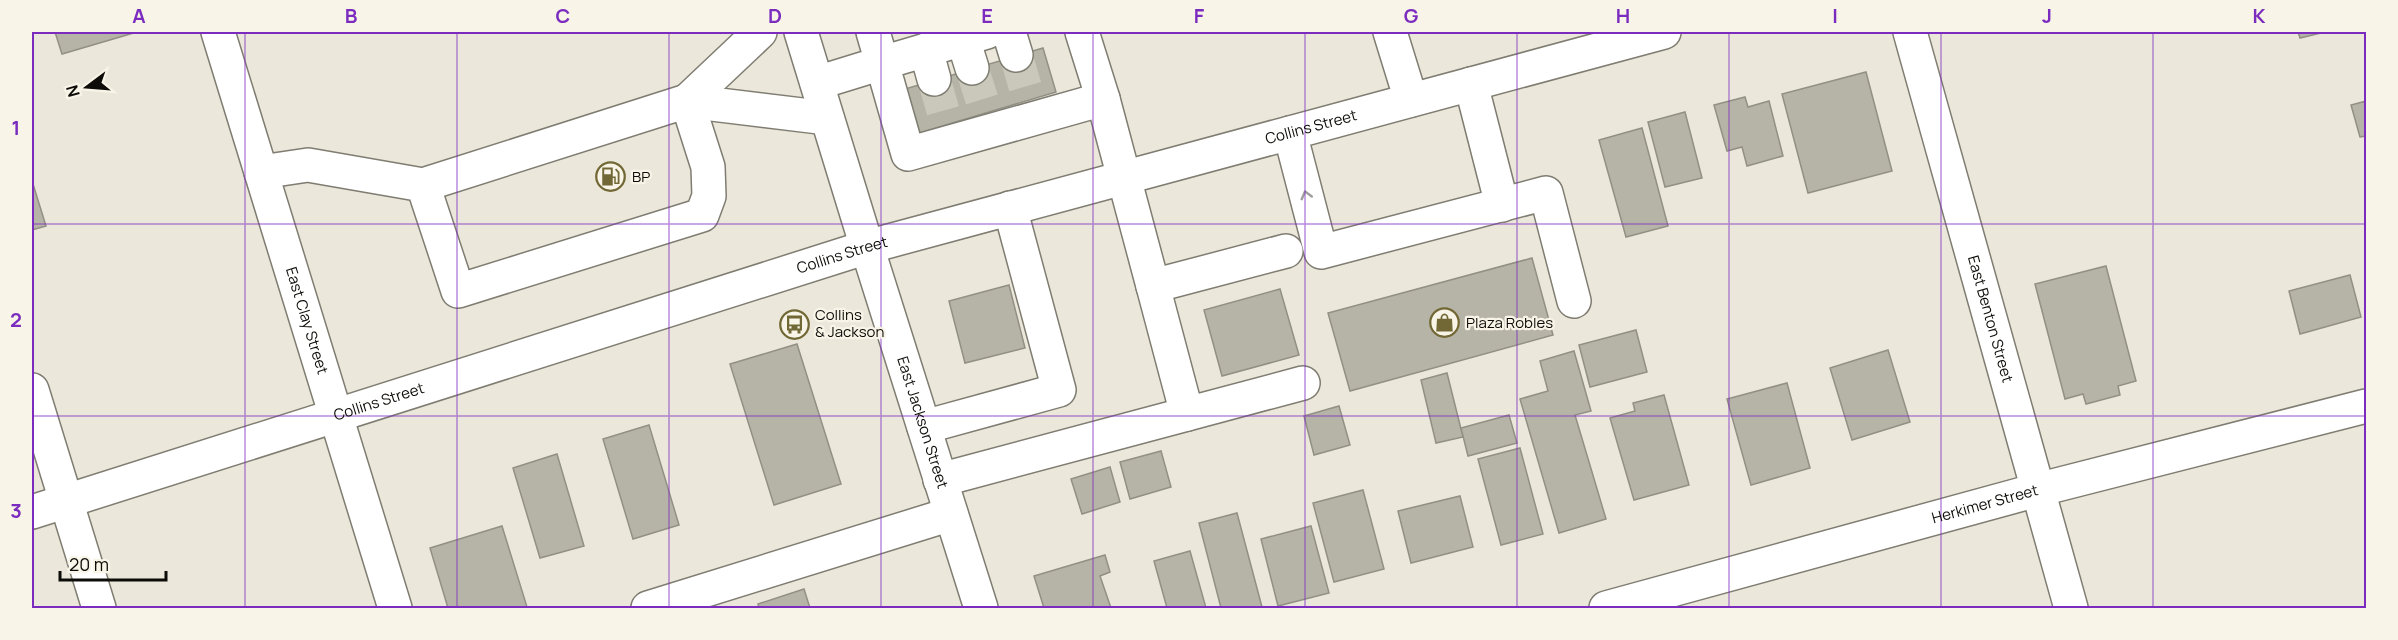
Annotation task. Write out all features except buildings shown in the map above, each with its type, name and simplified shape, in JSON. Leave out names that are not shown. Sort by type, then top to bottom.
[{"type":"street","name":"East Clay Street","points":[[218,32],[395,609]]},
{"type":"street","points":[[687,101],[760,32]]},
{"type":"street","name":"East Jackson Street","points":[[801,32],[981,609]]},
{"type":"street","points":[[873,32],[908,154],[950,134],[1032,109],[1103,99]]},
{"type":"street","points":[[1082,32],[1125,177],[1187,414]]},
{"type":"street","points":[[1390,32],[1411,100]]},
{"type":"street","name":"Collins Street","points":[[32,512],[867,247],[1664,32]]},
{"type":"street","name":"East Benton Street","points":[[1910,32],[2071,609]]},
{"type":"street","points":[[817,82],[882,63],[930,65],[974,46]]},
{"type":"street","points":[[1471,84],[1502,205]]},
{"type":"street","points":[[423,185],[458,291],[702,215],[709,196],[708,167],[687,101]]},
{"type":"street","points":[[261,172],[308,165],[423,185],[687,101],[827,118]]},
{"type":"street","points":[[1290,133],[1321,252],[1546,193],[1574,301]]},
{"type":"street","points":[[924,427],[1059,390],[1010,208]]},
{"type":"street","points":[[1154,286],[1286,251]]},
{"type":"street","points":[[940,480],[1303,384]]},
{"type":"street","points":[[32,390],[99,609]]},
{"type":"street","name":"Herkimer Street","points":[[1606,609],[2037,490],[2367,406]]},
{"type":"street","points":[[648,609],[951,514]]},
{"type":"tunnel","points":[[1016,55],[1029,100]]},
{"type":"tunnel","points":[[972,68],[986,113]]},
{"type":"tunnel","points":[[934,79],[947,125]]},
{"type":"place","name":"BP","points":[[611,177]]},
{"type":"place","name":"Plaza Robles","points":[[1445,323]]},
{"type":"place","name":"Collins & Jackson","points":[[794,324]]}]
